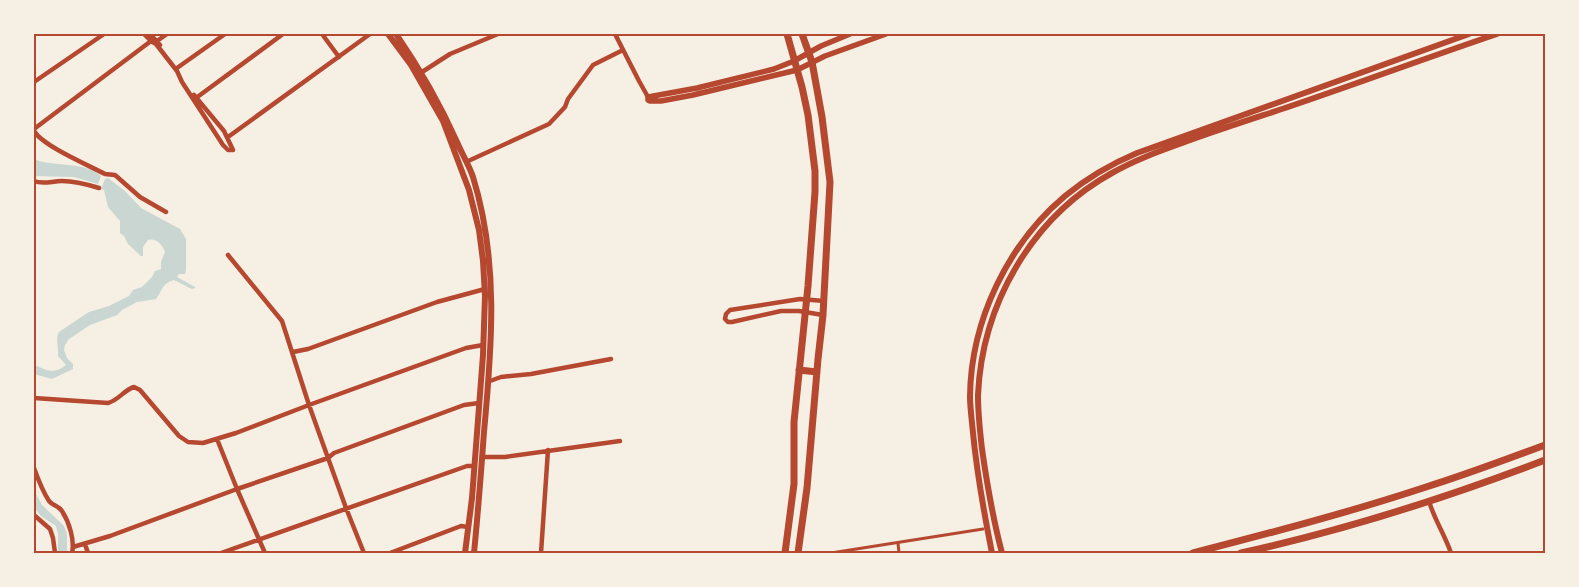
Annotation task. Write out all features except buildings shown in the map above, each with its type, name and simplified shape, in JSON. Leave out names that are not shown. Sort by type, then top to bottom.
[{"type":"main road","points":[[388,34],[436,107],[475,208],[484,261],[483,345],[465,553]]},
{"type":"main road","points":[[396,34],[422,72],[443,110],[472,176],[486,233],[490,275],[492,334],[490,381],[474,553]]},
{"type":"main road","points":[[785,553],[794,484],[794,422],[807,298],[815,171],[808,115],[788,34]]},
{"type":"main road","points":[[798,553],[807,488],[823,315],[830,182],[828,156],[812,62],[802,34]]},
{"type":"main road","points":[[992,553],[978,476],[971,410],[970,387],[974,355],[984,316],[998,283],[1018,250],[1055,205],[1093,176],[1137,153],[1280,100],[1305,93],[1469,34]]},
{"type":"main road","points":[[1002,553],[987,487],[981,440],[978,401],[981,364],[994,313],[1011,275],[1031,244],[1059,212],[1084,190],[1113,172],[1168,147],[1497,34]]},
{"type":"main road","points":[[799,370],[817,372]]},
{"type":"main road","points":[[1193,553],[1286,529],[1402,495],[1497,464],[1545,445]]},
{"type":"main road","points":[[1242,553],[1297,540],[1429,501],[1545,460]]},
{"type":"street","points":[[34,82],[104,34]]},
{"type":"street","points":[[144,34],[156,44],[176,71],[223,145],[228,150],[232,150],[228,137],[220,125],[196,98],[180,76],[177,68],[150,34]]},
{"type":"street","points":[[157,41],[167,34]]},
{"type":"street","points":[[177,68],[225,34]]},
{"type":"street","points":[[196,98],[284,34]]},
{"type":"street","points":[[322,34],[339,57]]},
{"type":"street","points":[[228,137],[370,34]]},
{"type":"street","points":[[422,72],[450,54],[498,34]]},
{"type":"street","points":[[615,34],[650,101],[669,100],[797,70],[842,49],[886,34]]},
{"type":"street","points":[[648,97],[697,88],[774,69],[850,34]]},
{"type":"street","points":[[151,41],[34,130],[41,140],[105,174],[115,175],[140,197],[166,212]]},
{"type":"street","points":[[466,162],[549,124],[565,107],[593,65],[623,50]]},
{"type":"street","points":[[34,181],[43,183],[74,182],[98,188]]},
{"type":"street","points":[[228,255],[282,321],[309,405],[364,553]]},
{"type":"street","points":[[293,352],[308,349],[437,302],[485,289]]},
{"type":"street","points":[[823,315],[781,311],[732,322],[728,322],[725,319],[726,314],[730,310],[807,298],[824,301]]},
{"type":"street","points":[[34,398],[108,403],[114,401],[129,388],[134,387],[140,390],[170,428],[188,442],[197,444],[236,433],[466,348],[483,345]]},
{"type":"street","points":[[490,381],[501,377],[531,374],[610,359]]},
{"type":"street","points":[[74,547],[328,458],[334,453],[464,405],[479,403]]},
{"type":"street","points":[[217,439],[265,553]]},
{"type":"street","points":[[482,457],[505,457],[620,442]]},
{"type":"street","points":[[541,553],[548,450]]},
{"type":"street","points":[[221,553],[467,466],[474,466]]},
{"type":"street","points":[[34,468],[49,501],[61,510],[73,538],[74,547],[72,553]]},
{"type":"street","points":[[1429,501],[1450,553]]},
{"type":"street","points":[[34,515],[50,529],[55,553]]},
{"type":"street","points":[[390,553],[461,526],[468,527]]},
{"type":"street","points":[[831,553],[983,529]]},
{"type":"street","points":[[898,543],[899,553]]},
{"type":"street","points":[[85,544],[88,553]]},
{"type":"shaded area","points":[[34,159],[87,168],[101,176],[98,184],[74,177],[34,176]]},
{"type":"shaded area","points":[[108,178],[125,191],[141,208],[180,229],[186,239],[186,270],[185,274],[179,274],[177,277],[195,288],[192,289],[174,280],[164,285],[156,299],[137,302],[117,315],[90,325],[69,339],[64,350],[67,358],[73,364],[73,369],[52,379],[34,374],[34,365],[54,371],[66,365],[58,356],[57,338],[59,332],[89,312],[109,306],[129,296],[133,290],[142,287],[155,271],[161,269],[161,262],[165,252],[158,242],[148,240],[143,247],[143,256],[141,256],[128,244],[120,233],[120,221],[108,207],[104,190],[101,189],[105,179]]},
{"type":"shaded area","points":[[34,490],[42,505],[64,526],[67,534],[67,553],[58,553],[56,526],[41,516],[34,508]]}]
